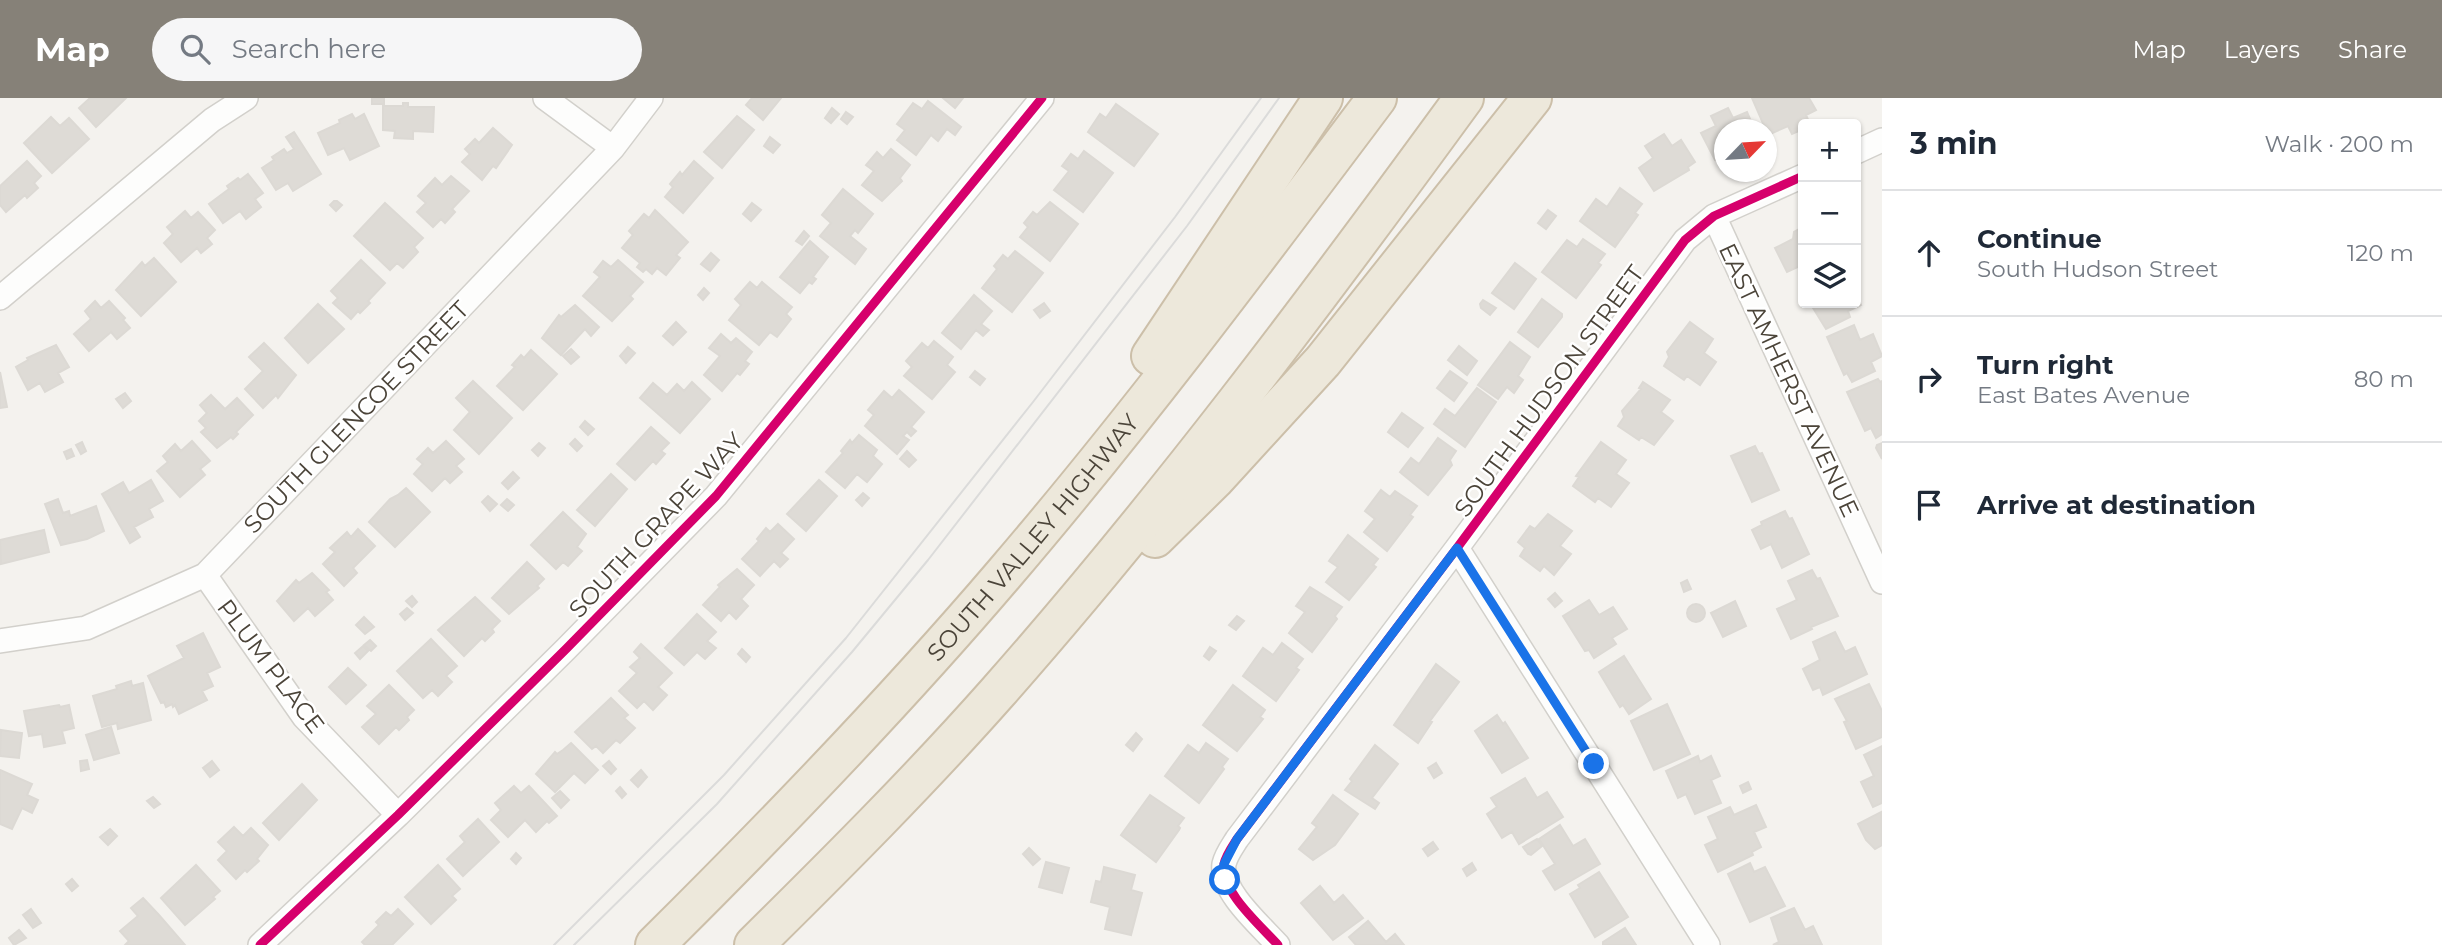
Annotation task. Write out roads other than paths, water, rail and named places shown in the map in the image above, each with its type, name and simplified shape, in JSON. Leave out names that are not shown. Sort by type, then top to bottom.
[{"type":"highway","points":[[1005,573],[1323,98]]},
{"type":"highway","name":"SOUTH VALLEY HIGHWAY","points":[[655,945],[781,819],[1005,573],[1149,397],[1377,98]]},
{"type":"highway","points":[[754,945],[916,782],[998,692],[1144,519],[1371,225],[1464,98]]},
{"type":"highway","points":[[998,692],[1215,479],[1270,421],[1350,328],[1532,98]]},
{"type":"street","points":[[0,298],[212,120],[246,98]]},
{"type":"street","points":[[545,98],[612,148]]},
{"type":"street","name":"SOUTH GLENCOE STREET","points":[[0,641],[86,628],[205,575],[612,148],[651,98]]},
{"type":"street","name":"SOUTH GRAPE WAY","points":[[260,945],[398,816],[716,496],[1042,98]]},
{"type":"street","points":[[1861,150],[1882,139]]},
{"type":"street","name":"SOUTH HUDSON STREET","points":[[1278,945],[1232,893],[1225,880],[1224,864],[1237,839],[1457,548],[1672,256],[1700,226],[1714,216],[1798,178]]},
{"type":"street","name":"EAST AMHERST AVENUE","points":[[1714,216],[1882,582]]},
{"type":"street","points":[[1457,548],[1709,945]]},
{"type":"street","name":"PLUM PLACE","points":[[205,575],[304,717],[398,816]]},
{"type":"tram line","points":[[554,945],[724,775],[846,638],[1033,402],[1175,217],[1261,98]]},
{"type":"tram line","points":[[574,945],[717,804],[852,652],[928,560],[1187,226],[1279,98]]}]
